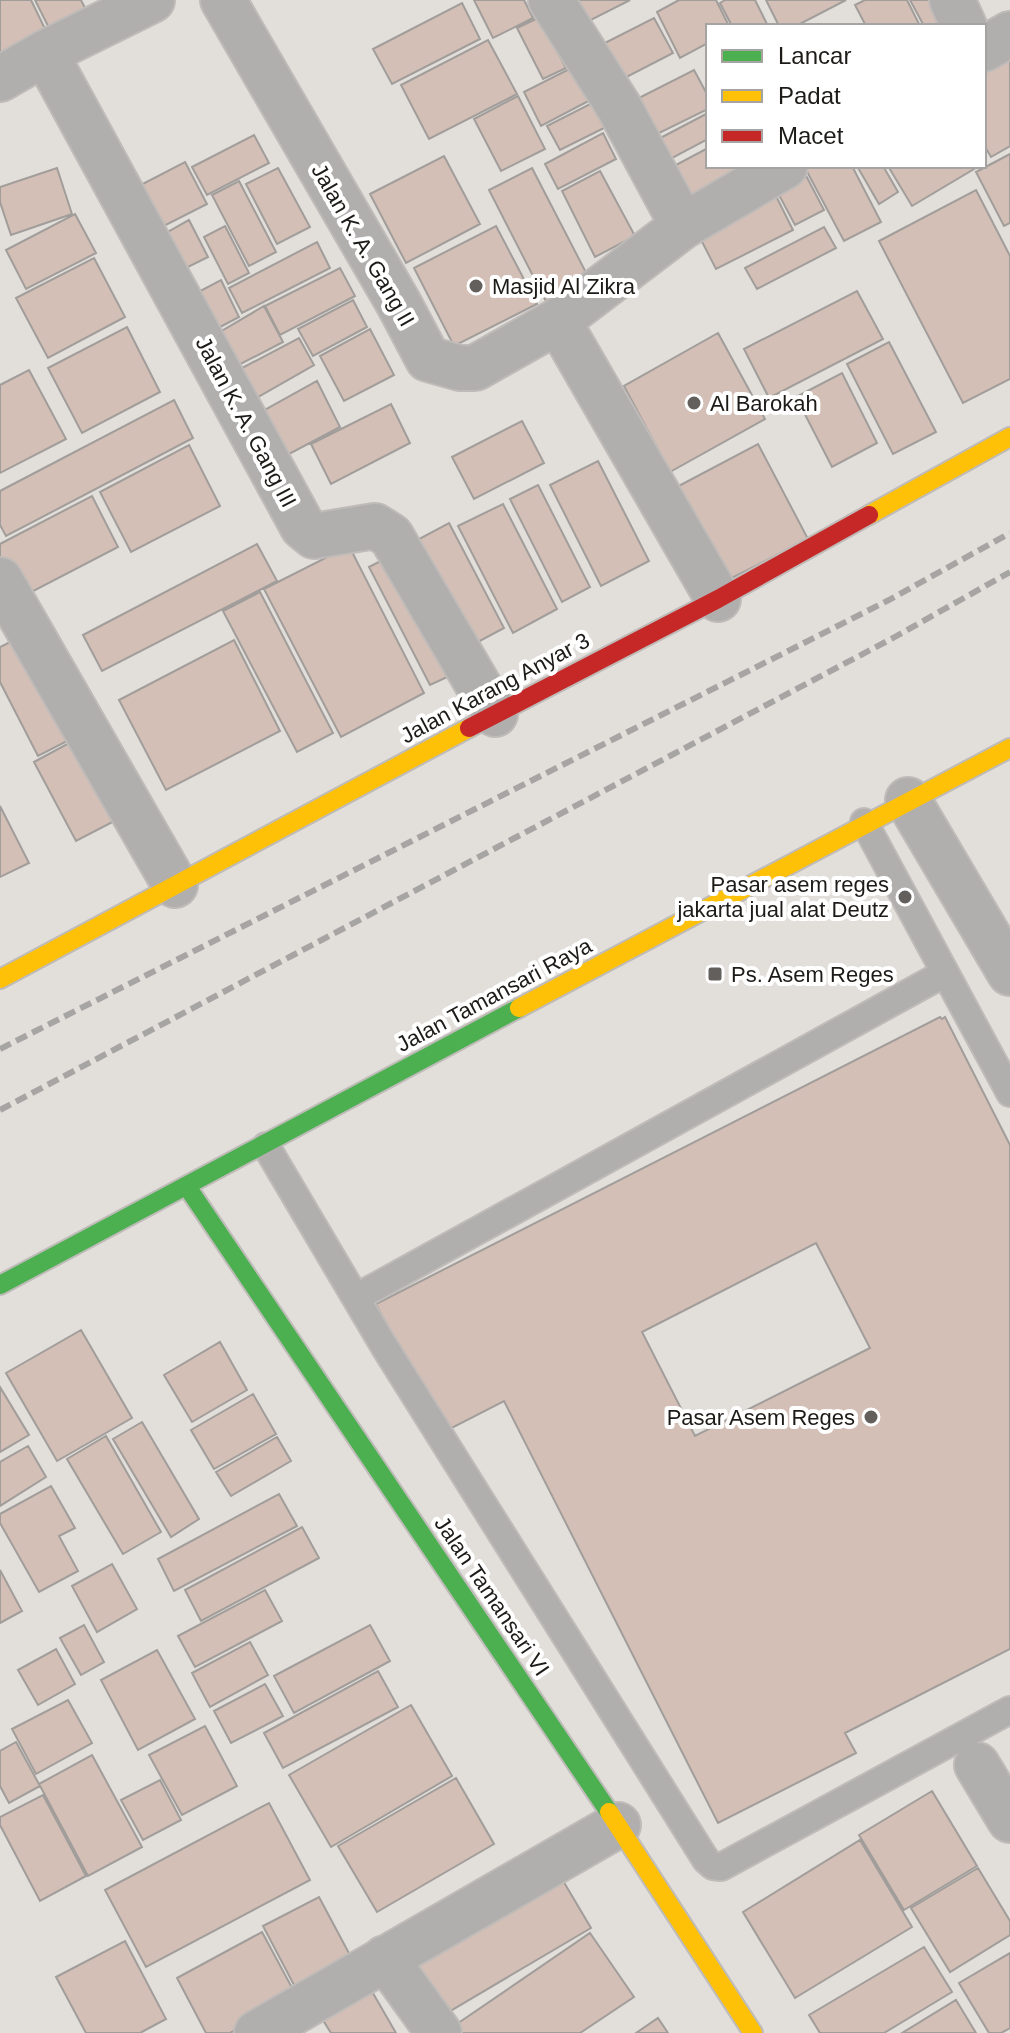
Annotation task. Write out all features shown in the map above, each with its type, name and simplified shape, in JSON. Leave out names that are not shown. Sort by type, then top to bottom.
[{"type":"street","points":[[0,79],[152,0]]},
{"type":"street","points":[[551,0],[619,107],[683,226]]},
{"type":"street","points":[[952,0],[963,24]]},
{"type":"street","name":"Jalan K. A. Gang II","points":[[231,3],[428,359],[460,368],[475,368],[558,321],[683,226],[782,168]]},
{"type":"street","points":[[986,48],[1010,34]]},
{"type":"street","name":"Jalan K. A. Gang III","points":[[45,53],[303,527],[314,536],[375,526],[391,536],[495,714]]},
{"type":"street","points":[[558,321],[718,599]]},
{"type":"street","name":"Jalan Karang Anyar 3","points":[[0,979],[495,714],[718,599],[1010,437]]},
{"type":"street","points":[[0,580],[175,885]]},
{"type":"street","name":"Jalan Tamansari Raya","points":[[0,1285],[188,1188],[864,822],[1010,748]]},
{"type":"street","points":[[908,800],[1010,973]]},
{"type":"street","name":"Jalan Tamansari VI","points":[[188,1188],[618,1825],[753,2033]]},
{"type":"street","points":[[977,1765],[1010,1820]]},
{"type":"street","points":[[257,2033],[618,1825]]},
{"type":"street","points":[[385,1958],[439,2033]]},
{"type":"lane","points":[[864,822],[1010,1093]]},
{"type":"lane","points":[[357,1297],[945,973]]},
{"type":"lane","points":[[266,1146],[400,1371],[706,1860],[713,1866],[721,1867],[1010,1710]]},
{"type":"building","points":[[0,0],[31,0],[48,35],[0,59]]},
{"type":"building","points":[[35,0],[81,0],[87,12],[50,30]]},
{"type":"building","points":[[474,0],[524,0],[533,18],[493,38]]},
{"type":"building","points":[[566,0],[630,0],[579,26]]},
{"type":"building","points":[[679,0],[716,0],[728,24],[706,24],[706,44],[680,58],[657,12]]},
{"type":"building","points":[[725,0],[755,0],[767,24],[731,24],[720,3]]},
{"type":"building","points":[[766,0],[846,0],[800,24],[778,24]]},
{"type":"building","points":[[865,0],[907,0],[919,24],[865,24],[855,5]]},
{"type":"building","points":[[910,0],[947,0],[948,24],[923,24]]},
{"type":"building","points":[[462,3],[480,39],[392,84],[373,49]]},
{"type":"building","points":[[540,17],[566,68],[543,79],[517,28]]},
{"type":"building","points":[[654,18],[673,53],[615,83],[597,47]]},
{"type":"building","points":[[1010,37],[1010,146],[991,157],[986,148],[986,51]]},
{"type":"building","points":[[488,40],[517,94],[429,139],[401,85]]},
{"type":"building","points":[[581,63],[598,96],[541,126],[524,92]]},
{"type":"building","points":[[694,70],[706,92],[706,110],[647,139],[629,103]]},
{"type":"building","points":[[518,96],[545,149],[501,171],[474,119]]},
{"type":"building","points":[[594,102],[606,127],[560,150],[547,126]]},
{"type":"building","points":[[706,114],[706,140],[659,165],[647,145]]},
{"type":"building","points":[[603,133],[616,159],[558,189],[545,164]]},
{"type":"building","points":[[254,135],[269,163],[207,195],[192,167]]},
{"type":"building","points":[[706,149],[706,168],[751,168],[679,212],[659,174]]},
{"type":"building","points":[[1010,154],[1010,223],[1004,226],[976,172]]},
{"type":"building","points":[[444,156],[480,224],[406,263],[370,194]]},
{"type":"building","points":[[185,162],[207,204],[154,231],[133,189]]},
{"type":"building","points":[[57,168],[72,214],[11,235],[0,202],[0,187]]},
{"type":"building","points":[[278,168],[310,227],[277,244],[246,184]]},
{"type":"building","points":[[532,168],[595,290],[552,313],[489,190]]},
{"type":"building","points":[[802,168],[824,210],[795,225],[771,180]]},
{"type":"building","points":[[805,168],[853,168],[881,222],[844,241]]},
{"type":"building","points":[[858,168],[884,168],[898,192],[879,204]]},
{"type":"building","points":[[889,168],[976,168],[912,206]]},
{"type":"building","points":[[600,171],[635,236],[595,257],[562,191]]},
{"type":"building","points":[[239,181],[276,252],[249,266],[212,195]]},
{"type":"building","points":[[772,188],[793,230],[716,269],[695,228]]},
{"type":"building","points":[[976,190],[1010,256],[1010,379],[963,403],[879,241]]},
{"type":"building","points":[[75,214],[96,253],[26,289],[6,250]]},
{"type":"building","points":[[189,220],[208,257],[170,276],[152,241]]},
{"type":"building","points":[[225,226],[249,273],[228,284],[204,237]]},
{"type":"building","name":"Masjid Al Zikra","points":[[496,226],[537,304],[454,346],[414,268]]},
{"type":"building","points":[[824,227],[836,248],[757,289],[745,268]]},
{"type":"building","points":[[317,242],[330,268],[242,313],[229,288]]},
{"type":"building","points":[[94,258],[125,317],[48,358],[16,298]]},
{"type":"building","points":[[340,268],[355,296],[280,335],[265,306]]},
{"type":"building","points":[[221,280],[239,317],[207,334],[187,298]]},
{"type":"building","points":[[857,291],[883,339],[769,398],[744,349]]},
{"type":"building","points":[[353,300],[367,327],[313,356],[298,329]]},
{"type":"building","points":[[264,306],[283,342],[227,371],[208,339]]},
{"type":"building","points":[[127,327],[160,392],[82,433],[48,368]]},
{"type":"building","points":[[370,329],[394,375],[344,401],[320,356]]},
{"type":"building","name":"Al Barokah","points":[[718,333],[765,419],[670,472],[624,386]]},
{"type":"building","points":[[299,338],[314,365],[246,404],[229,375]]},
{"type":"building","points":[[889,342],[936,432],[893,454],[847,364]]},
{"type":"building","points":[[29,370],[66,439],[0,473],[0,385]]},
{"type":"building","points":[[842,373],[877,443],[832,467],[796,397]]},
{"type":"building","points":[[317,381],[340,427],[276,461],[252,417]]},
{"type":"building","points":[[174,400],[193,438],[6,536],[0,525],[0,491]]},
{"type":"building","points":[[391,404],[410,443],[331,484],[311,444]]},
{"type":"building","points":[[522,421],[544,463],[474,499],[452,457]]},
{"type":"building","points":[[758,444],[808,539],[722,583],[673,489]]},
{"type":"building","points":[[189,445],[220,506],[131,552],[100,492]]},
{"type":"building","points":[[598,461],[649,561],[601,586],[550,485]]},
{"type":"building","points":[[538,485],[590,587],[562,602],[510,499]]},
{"type":"building","points":[[92,496],[118,547],[18,599],[0,565],[0,544]]},
{"type":"building","points":[[503,504],[557,609],[513,633],[458,526]]},
{"type":"building","points":[[449,523],[504,628],[463,650],[408,545]]},
{"type":"building","points":[[257,544],[277,581],[102,671],[83,635]]},
{"type":"building","points":[[349,546],[424,693],[341,737],[264,589]]},
{"type":"building","points":[[396,553],[458,672],[430,685],[369,567]]},
{"type":"building","points":[[260,592],[333,733],[297,752],[223,611]]},
{"type":"building","points":[[22,636],[75,737],[38,756],[0,682],[0,647]]},
{"type":"building","points":[[234,640],[280,731],[166,790],[119,700]]},
{"type":"building","points":[[82,736],[124,816],[76,841],[34,762]]},
{"type":"building","points":[[0,806],[29,863],[0,877]]},
{"type":"building","name":"Pasar Asem Reges","points":[[945,1017],[1010,1145],[1010,1649],[845,1733],[856,1753],[718,1823],[504,1401],[442,1433],[376,1304]],"holes":[[[816,1243],[870,1348],[695,1436],[642,1332]]]},
{"type":"building","points":[[81,1330],[132,1418],[57,1461],[6,1373]]},
{"type":"building","points":[[220,1342],[247,1390],[192,1422],[164,1375]]},
{"type":"building","points":[[0,1387],[29,1435],[0,1452]]},
{"type":"building","points":[[253,1394],[276,1434],[214,1469],[191,1430]]},
{"type":"building","points":[[142,1422],[199,1519],[171,1537],[113,1439]]},
{"type":"building","points":[[106,1436],[161,1532],[123,1554],[67,1459]]},
{"type":"building","points":[[277,1437],[291,1461],[231,1496],[216,1472]]},
{"type":"building","points":[[28,1446],[46,1477],[0,1506],[0,1462]]},
{"type":"building","points":[[51,1486],[75,1528],[59,1536],[78,1571],[39,1592],[0,1523],[0,1514]]},
{"type":"building","points":[[279,1494],[297,1526],[174,1591],[158,1559]]},
{"type":"building","points":[[302,1527],[319,1558],[201,1621],[185,1590]]},
{"type":"building","points":[[112,1564],[137,1609],[97,1632],[72,1586]]},
{"type":"building","points":[[0,1570],[22,1611],[0,1623]]},
{"type":"building","points":[[265,1590],[282,1621],[195,1667],[178,1636]]},
{"type":"building","points":[[84,1625],[104,1662],[81,1675],[60,1638]]},
{"type":"building","points":[[370,1625],[390,1661],[294,1713],[274,1676]]},
{"type":"building","points":[[250,1642],[268,1675],[210,1707],[192,1673]]},
{"type":"building","points":[[56,1649],[75,1684],[38,1705],[18,1670]]},
{"type":"building","points":[[157,1650],[195,1719],[138,1750],[101,1680]]},
{"type":"building","points":[[378,1671],[398,1707],[283,1768],[264,1733]]},
{"type":"building","points":[[265,1684],[283,1716],[231,1743],[214,1711]]},
{"type":"building","points":[[68,1700],[92,1743],[36,1774],[12,1729]]},
{"type":"building","points":[[411,1705],[452,1776],[331,1847],[289,1775]]},
{"type":"building","points":[[205,1726],[237,1786],[182,1815],[149,1755]]},
{"type":"building","points":[[16,1742],[40,1786],[9,1803],[0,1786],[0,1751]]},
{"type":"building","points":[[92,1755],[142,1847],[88,1876],[39,1784]]},
{"type":"building","points":[[456,1778],[494,1844],[377,1912],[338,1846]]},
{"type":"building","points":[[160,1780],[181,1820],[143,1840],[121,1800]]},
{"type":"building","points":[[932,1791],[977,1866],[904,1910],[859,1835]]},
{"type":"building","points":[[43,1795],[86,1876],[40,1901],[0,1825],[0,1817]]},
{"type":"building","points":[[269,1803],[310,1880],[146,1967],[105,1890]]},
{"type":"building","points":[[860,1840],[912,1927],[795,1998],[743,1912]]},
{"type":"building","points":[[978,1868],[1010,1921],[1010,1935],[950,1972],[911,1908]]},
{"type":"building","points":[[562,1879],[591,1928],[435,2020],[407,1971]]},
{"type":"building","points":[[319,1897],[351,1957],[295,1987],[263,1926]]},
{"type":"building","points":[[262,1932],[297,1997],[230,2033],[206,2033],[177,1978]]},
{"type":"building","points":[[590,1933],[634,1997],[580,2033],[454,2033],[451,2028]]},
{"type":"building","points":[[125,1941],[166,2019],[140,2033],[86,2033],[56,1977]]},
{"type":"building","points":[[924,1947],[952,1992],[884,2033],[820,2033],[809,2015]]},
{"type":"building","points":[[1010,1953],[1010,2028],[1001,2033],[989,2033],[959,1983]]},
{"type":"building","points":[[370,1988],[396,2033],[331,2033],[321,2017]]},
{"type":"building","points":[[956,2000],[976,2033],[902,2033]]},
{"type":"building","points":[[658,2018],[668,2033],[636,2033]]},
{"type":"railway","points":[[0,1049],[889,600],[1010,533]]},
{"type":"railway","points":[[0,1110],[893,638],[1010,572]]},
{"type":"traffic: fast","points":[[0,1285],[519,1008]]},
{"type":"traffic: fast","points":[[188,1188],[609,1812]]},
{"type":"traffic: slow","points":[[869,515],[1010,437]]},
{"type":"traffic: slow","points":[[0,979],[469,728]]},
{"type":"traffic: slow","points":[[519,1008],[1010,748]]},
{"type":"traffic: slow","points":[[609,1812],[753,2033]]},
{"type":"traffic: jam","points":[[469,728],[718,599],[869,515]]},
{"type":"place","name":"Masjid Al Zikra","points":[[476,286]]},
{"type":"place","name":"Al Barokah","points":[[694,403]]},
{"type":"place","name":"Pasar asem reges jakarta jual alat Deutz","points":[[905,897]]},
{"type":"place","name":"Ps. Asem Reges","points":[[715,974]]},
{"type":"place","name":"Pasar Asem Reges","points":[[871,1417]]}]
